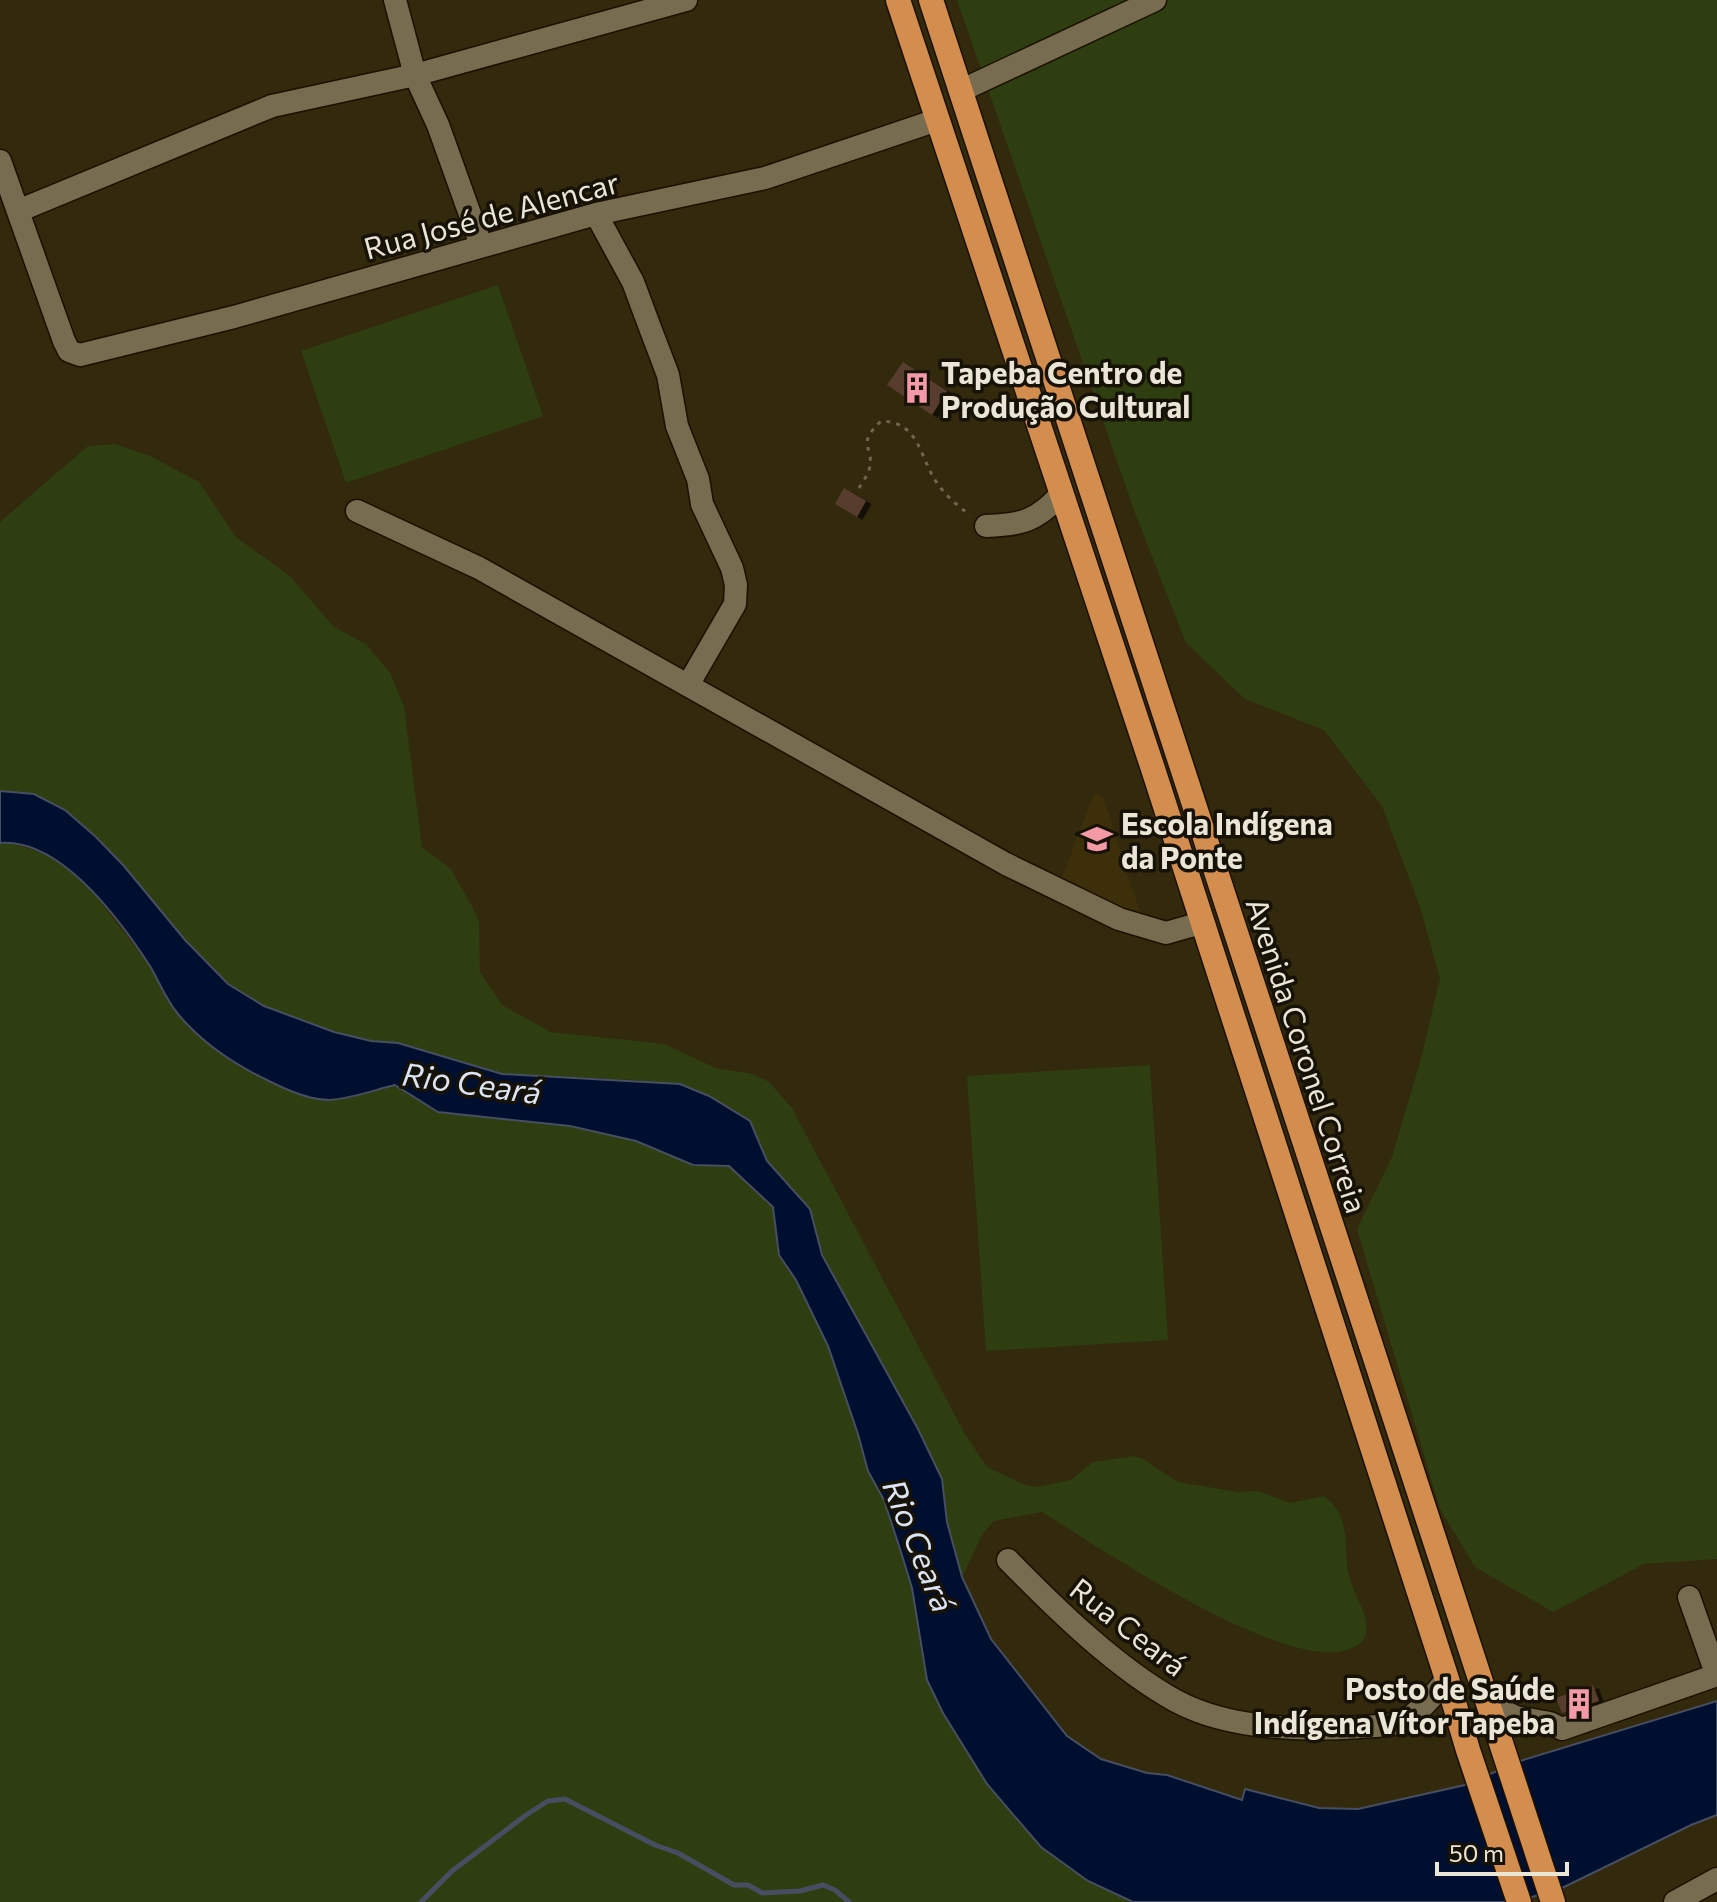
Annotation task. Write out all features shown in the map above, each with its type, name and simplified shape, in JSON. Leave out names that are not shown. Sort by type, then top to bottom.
[{"type":"highway","name":"Avenida Coronel Correia","points":[[898,0],[1519,1902]]},
{"type":"highway","name":"Avenida Coronel Correia","points":[[931,0],[1553,1902]]},
{"type":"street","points":[[395,0],[415,75],[438,125],[481,245]]},
{"type":"street","points":[[0,161],[5,190],[18,211],[272,106],[415,75],[686,0]]},
{"type":"street","points":[[960,91],[1155,0]]},
{"type":"street","name":"Rua José de Alencar","points":[[18,211],[64,341],[69,351],[80,355],[234,317],[596,214],[765,178],[937,120]]},
{"type":"street","points":[[596,214],[633,282],[668,375],[677,426],[698,479],[702,504],[732,568],[736,585],[735,604],[688,685]]},
{"type":"street","points":[[986,526],[1015,525],[1031,520],[1049,508],[1061,494]]},
{"type":"street","points":[[357,511],[479,568],[1006,864],[1119,919],[1166,933],[1201,923]]},
{"type":"street","name":"Rua Ceará","points":[[1008,1560],[1050,1603],[1129,1669],[1177,1701],[1241,1723],[1309,1729],[1401,1722],[1419,1710],[1447,1679]]},
{"type":"street","points":[[1488,1704],[1516,1717],[1550,1723],[1562,1729],[1717,1676],[1689,1597]]},
{"type":"street","points":[[1675,1902],[1717,1879]]},
{"type":"path","points":[[859,488],[870,468],[866,443],[868,433],[881,421],[894,421],[911,431],[937,483],[956,505],[986,526]]},
{"type":"shaded area","name":"Escola Indígena da Ponte","points":[[1094,793],[1103,796],[1143,922],[1060,883]]},
{"type":"green space","points":[[957,0],[1717,0],[1717,1559],[1644,1564],[1553,1612],[1475,1567],[1440,1509],[1357,1229],[1392,1157],[1422,1055],[1440,978],[1420,907],[1382,806],[1324,730],[1245,699],[1186,643],[1135,513]]},
{"type":"green space","points":[[498,285],[543,416],[346,483],[301,351]]},
{"type":"green space","points":[[115,444],[150,456],[199,482],[236,537],[290,576],[334,627],[366,644],[390,673],[404,706],[422,847],[450,868],[472,906],[479,921],[480,972],[502,1005],[551,1032],[664,1044],[716,1068],[753,1074],[769,1082],[792,1108],[965,1434],[987,1467],[1025,1485],[1037,1487],[1071,1480],[1093,1462],[1134,1456],[1178,1482],[1238,1492],[1258,1491],[1290,1503],[1324,1496],[1334,1506],[1344,1527],[1348,1573],[1366,1625],[1362,1641],[1352,1648],[1323,1652],[1286,1644],[1242,1627],[1148,1578],[1042,1512],[994,1521],[982,1535],[962,1577],[947,1522],[942,1479],[918,1429],[822,1255],[810,1209],[767,1161],[750,1121],[637,1080],[502,1074],[398,1043],[371,1041],[334,1032],[264,1006],[228,984],[185,940],[124,866],[65,810],[34,794],[0,791],[0,522],[88,446]]},
{"type":"green space","points":[[0,843],[51,855],[88,886],[149,965],[177,1013],[242,1068],[328,1100],[395,1085],[438,1112],[570,1126],[636,1141],[693,1165],[729,1165],[773,1207],[779,1255],[796,1280],[828,1346],[868,1471],[884,1500],[901,1552],[912,1588],[927,1680],[943,1713],[987,1784],[1041,1847],[1088,1881],[1133,1902],[0,1902]]},
{"type":"green space","points":[[1150,1065],[1168,1340],[986,1351],[967,1076]]},
{"type":"water","name":"Rio Ceará","points":[[0,791],[34,794],[65,810],[124,866],[185,940],[228,984],[264,1006],[334,1032],[371,1041],[398,1043],[502,1074],[680,1084],[709,1096],[750,1121],[767,1161],[810,1209],[822,1255],[918,1429],[942,1479],[947,1522],[962,1577],[991,1639],[1067,1736],[1101,1759],[1147,1773],[1167,1775],[1242,1800],[1245,1789],[1319,1808],[1358,1809],[1465,1785],[1520,1761],[1717,1701],[1717,1815],[1562,1888],[1515,1902],[1133,1902],[1088,1881],[1041,1847],[987,1784],[943,1713],[927,1680],[912,1588],[901,1552],[884,1500],[868,1471],[828,1346],[796,1280],[779,1255],[773,1207],[729,1166],[693,1165],[636,1141],[570,1126],[438,1112],[395,1085],[345,1098],[322,1100],[258,1076],[221,1053],[187,1025],[170,1003],[137,947],[87,885],[45,854],[23,845],[0,843]]},
{"type":"building","name":"Tapeba Centro de Produção Cultural","points":[[903,362],[947,391],[932,415],[887,385]]},
{"type":"building","points":[[844,488],[866,501],[857,517],[835,504]]},
{"type":"building","name":"Posto de Saúde Indígena Vítor Tapeba","points":[[1593,1685],[1599,1701],[1562,1713],[1556,1698]]},
{"type":"waterway","points":[[421,1902],[452,1871],[526,1815],[548,1801],[565,1799],[655,1845],[678,1853],[734,1885],[748,1885],[762,1893],[800,1891],[823,1885],[849,1902]]},
{"type":"place","name":"Tapeba Centro de Produção Cultural","points":[[917,388]]},
{"type":"place","name":"Escola Indígena da Ponte","points":[[1097,839]]},
{"type":"place","name":"Posto de Saúde Indígena Vítor Tapeba","points":[[1579,1704]]}]
